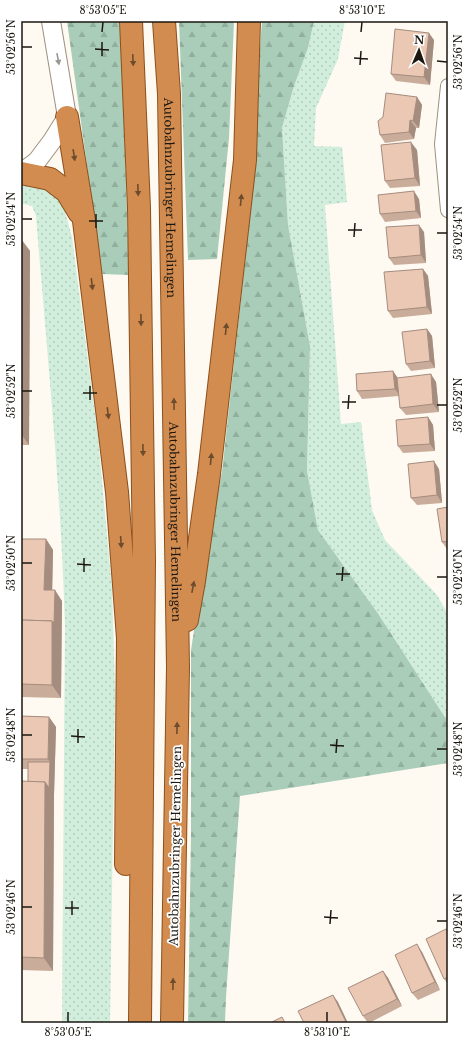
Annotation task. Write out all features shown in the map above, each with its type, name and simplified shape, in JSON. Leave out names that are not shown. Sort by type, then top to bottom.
[{"type":"highway","points":[[131,21],[139,208],[144,561],[140,1023]]},
{"type":"highway","name":"Autobahnzubringer Hemelingen","points":[[164,21],[169,102],[178,667],[172,1023]]},
{"type":"highway","points":[[178,667],[194,581],[210,474],[243,176],[249,21]]},
{"type":"highway","points":[[67,117],[84,221],[117,492],[128,638],[126,1023]]},
{"type":"highway","points":[[21,173],[50,180],[68,192],[84,221]]},
{"type":"street","points":[[21,173],[37,161],[52,142],[67,117],[51,21]]},
{"type":"street","points":[[448,86],[442,144],[448,210]]},
{"type":"green space","points":[[67,21],[121,21],[129,275],[102,274]]},
{"type":"green space","points":[[179,21],[234,21],[229,138],[217,259],[188,260]]},
{"type":"green space","points":[[262,21],[314,21],[308,48],[294,86],[282,128],[288,225],[310,346],[307,471],[318,530],[379,615],[448,722],[448,763],[240,796],[225,1023],[188,1023],[191,834],[191,650],[210,527],[222,472],[245,262]]},
{"type":"green space","points":[[314,21],[345,21],[338,59],[316,108],[314,146],[342,147],[347,202],[325,205],[341,424],[361,422],[372,510],[385,540],[437,595],[448,614],[448,722],[379,615],[318,530],[307,471],[310,346],[288,225],[282,128],[294,86],[308,48]]},
{"type":"green space","points":[[29,184],[51,191],[64,208],[72,237],[98,437],[112,589],[115,692],[110,1023],[62,1023],[65,626],[63,575],[53,421],[36,216],[32,206],[21,203],[21,185]]},
{"type":"building","points":[[395,29],[429,33],[424,77],[391,74]]},
{"type":"building","points":[[386,93],[417,97],[413,121],[410,120],[409,132],[380,135],[378,121],[383,117]]},
{"type":"building","points":[[411,142],[415,178],[385,181],[381,145]]},
{"type":"building","points":[[414,191],[416,211],[380,214],[378,195]]},
{"type":"building","points":[[419,225],[421,255],[389,258],[386,227]]},
{"type":"building","points":[[423,269],[427,307],[388,311],[384,272]]},
{"type":"building","points":[[427,329],[430,361],[406,364],[402,332]]},
{"type":"building","points":[[393,371],[395,389],[357,391],[356,374]]},
{"type":"building","points":[[431,374],[433,404],[400,408],[397,378]]},
{"type":"building","points":[[428,417],[430,444],[398,446],[396,420]]},
{"type":"building","points":[[434,461],[437,495],[411,498],[408,464]]},
{"type":"building","points":[[448,507],[448,541],[442,542],[437,509]]},
{"type":"building","points":[[21,539],[46,539],[44,590],[55,590],[54,623],[52,621],[21,620]]},
{"type":"building","points":[[21,620],[52,621],[52,685],[21,684]]},
{"type":"building","points":[[21,716],[49,717],[48,759],[21,759]]},
{"type":"building","points":[[28,762],[50,762],[49,788],[45,782],[28,782]]},
{"type":"building","points":[[21,781],[45,782],[44,958],[21,957]]},
{"type":"building","points":[[446,929],[448,934],[448,977],[444,979],[426,939]]},
{"type":"building","points":[[417,944],[435,982],[412,993],[395,955]]},
{"type":"building","points":[[383,971],[397,999],[363,1016],[348,988]]},
{"type":"building","points":[[333,995],[346,1022],[345,1023],[304,1023],[298,1011]]},
{"type":"building","points":[[282,1017],[285,1023],[270,1023]]}]
